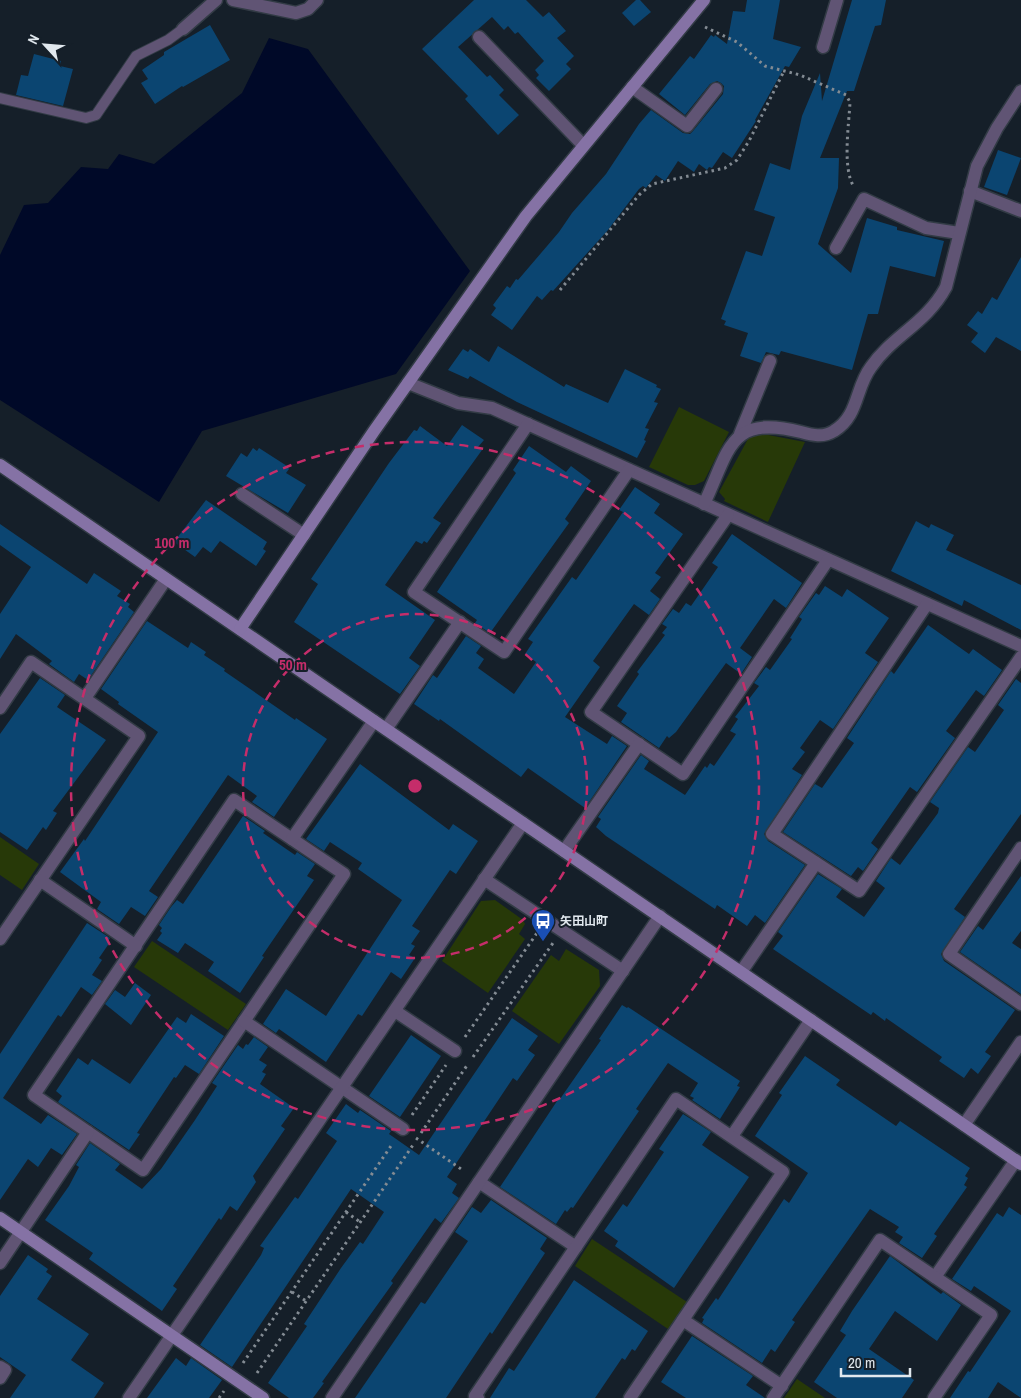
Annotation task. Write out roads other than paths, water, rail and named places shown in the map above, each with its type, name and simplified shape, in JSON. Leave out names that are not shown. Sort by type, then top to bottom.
[{"type":"street","points":[[183,29],[216,0]]},
{"type":"street","points":[[233,0],[296,13],[308,8],[317,0]]},
{"type":"street","points":[[240,629],[408,383],[526,216],[704,0]]},
{"type":"street","points":[[823,48],[837,0]]},
{"type":"street","points":[[479,37],[583,145]]},
{"type":"street","points":[[632,87],[687,126],[716,88]]},
{"type":"street","points":[[740,434],[749,429],[777,426],[817,436],[832,432],[845,423],[854,409],[869,369],[877,358],[924,318],[937,303],[946,286],[977,166],[1002,120],[1021,91]]},
{"type":"street","points":[[970,190],[1021,211]]},
{"type":"street","points":[[836,248],[864,198],[926,228],[959,234]]},
{"type":"street","points":[[704,504],[733,442],[740,434],[770,361]]},
{"type":"street","points":[[408,383],[458,403],[492,408],[1021,646]]},
{"type":"street","points":[[528,424],[414,592],[504,652],[629,470]]},
{"type":"street","points":[[0,465],[1018,1162],[935,1277]]},
{"type":"street","points":[[242,494],[304,534]]},
{"type":"street","points":[[728,515],[592,712],[683,774],[828,560]]},
{"type":"street","points":[[85,698],[166,579]]},
{"type":"street","points":[[927,604],[772,834],[858,891],[1021,657]]},
{"type":"street","points":[[386,729],[460,622]]},
{"type":"street","points":[[0,708],[31,662],[139,736],[0,939]]},
{"type":"street","points":[[292,839],[374,721]]},
{"type":"street","points":[[564,851],[639,744]]},
{"type":"street","points":[[234,800],[292,839],[344,874],[143,1170],[34,1096],[234,800]]},
{"type":"street","points":[[129,1398],[523,823]]},
{"type":"street","points":[[1021,848],[949,954],[1021,1004]]},
{"type":"street","points":[[741,972],[816,863]]},
{"type":"street","points":[[484,879],[623,971]]},
{"type":"street","points":[[40,880],[136,946]]},
{"type":"street","points":[[332,1398],[660,916]]},
{"type":"street","points":[[395,1011],[455,1051]]},
{"type":"street","points":[[732,1136],[811,1020]]},
{"type":"street","points":[[244,1021],[403,1129]]},
{"type":"street","points":[[964,1125],[1021,1042]]},
{"type":"street","points":[[478,1398],[475,1396],[676,1099],[783,1172],[630,1398]]},
{"type":"street","points":[[0,1263],[88,1132]]},
{"type":"street","points":[[479,1182],[576,1247]]},
{"type":"street","points":[[0,1218],[263,1398]]},
{"type":"street","points":[[773,1398],[880,1240],[991,1315],[934,1398]]},
{"type":"street","points":[[683,1320],[782,1386]]},
{"type":"street","points":[[0,1367],[5,1370],[0,1378]]},
{"type":"lane","points":[[0,98],[86,118],[96,115],[136,56],[168,40],[183,29]]},
{"type":"water","points":[[269,38],[308,49],[470,271],[396,374],[202,431],[159,502],[0,400],[0,255],[24,205],[48,203],[81,167],[108,169],[119,154],[154,164],[242,93]]},
{"type":"place","name":"矢田山町","points":[[543,942]]}]
